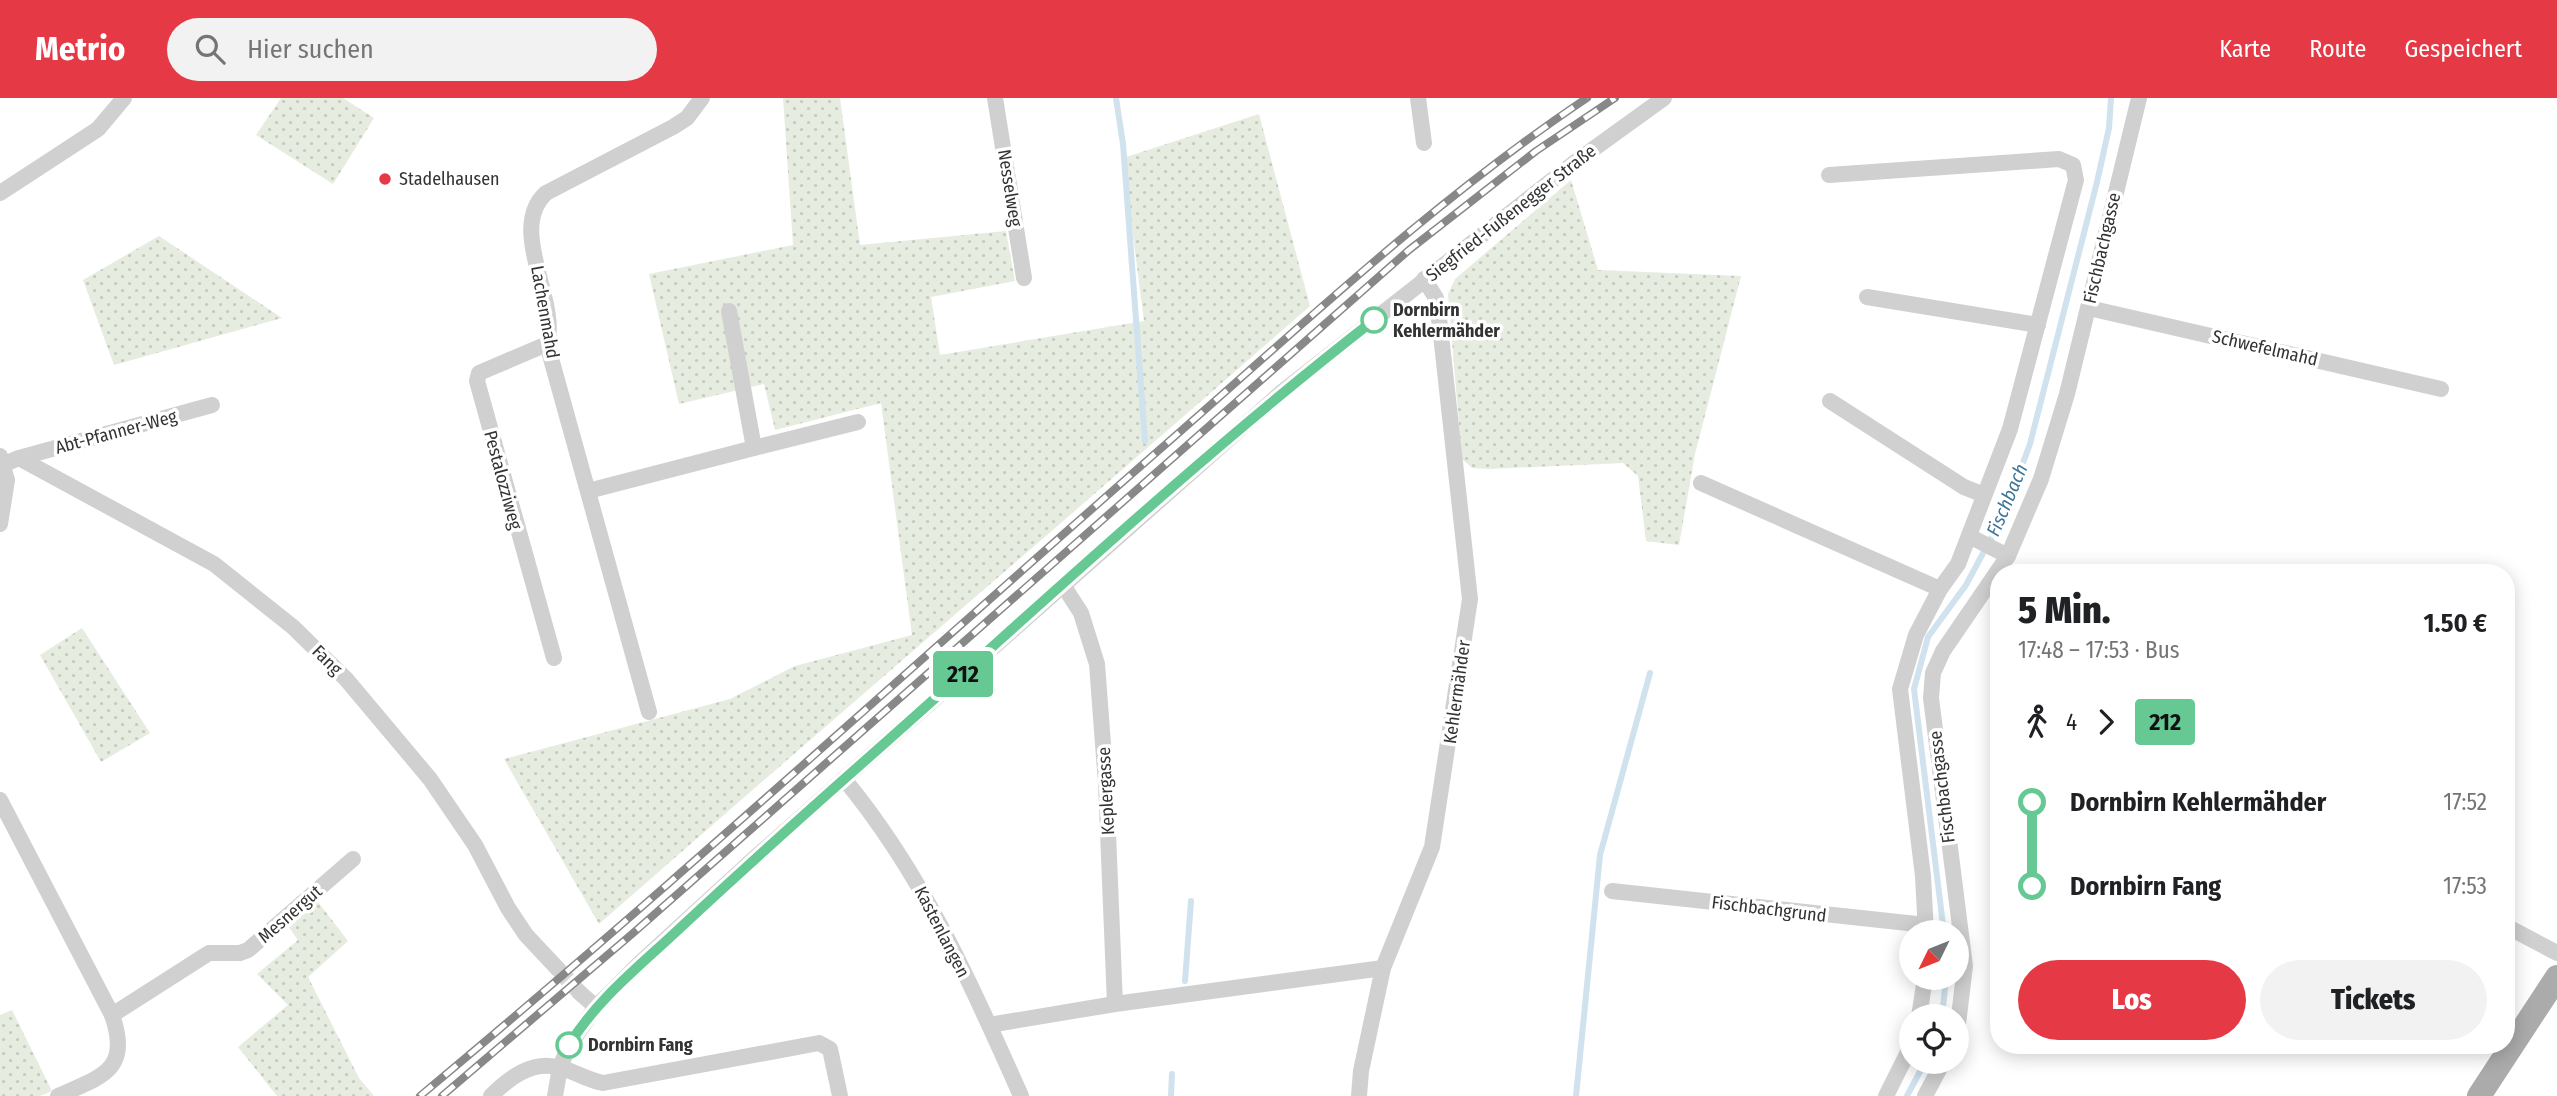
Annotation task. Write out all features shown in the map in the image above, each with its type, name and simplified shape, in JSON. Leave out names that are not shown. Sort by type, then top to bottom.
[{"type":"main road","points":[[2515,1041],[2557,977]]},
{"type":"main road","points":[[2479,1096],[2507,1054]]},
{"type":"street","points":[[0,193],[98,129],[124,98]]},
{"type":"street","name":"Lachenmahd","points":[[649,712],[547,344],[550,325],[531,239],[533,211],[539,200],[687,118],[702,98]]},
{"type":"street","name":"Nesselweg","points":[[995,98],[1024,278]]},
{"type":"street","points":[[1418,98],[1424,143]]},
{"type":"street","name":"Siegfried-Fußenegger Straße","points":[[555,1096],[560,1067],[569,1045],[596,1007],[640,962],[1282,392],[1424,279],[1664,98]]},
{"type":"street","name":"Fischbachgasse","points":[[1998,564],[2040,479],[2067,394],[2139,98]]},
{"type":"street","name":"Fischbachgasse","points":[[1829,175],[2059,159],[2073,165],[2076,180],[2010,429],[1984,495],[1974,539],[1940,589],[1916,635],[1900,689],[1923,876],[1925,920]]},
{"type":"street","name":"Kehlermähder","points":[[1359,1096],[1362,1065],[1383,968],[1432,848],[1470,599],[1436,298],[1424,279]]},
{"type":"street","points":[[1867,297],[2038,325]]},
{"type":"street","name":"Schwefelmahd","points":[[2088,308],[2441,389]]},
{"type":"street","points":[[729,311],[754,448]]},
{"type":"street","name":"Pestalozziweg","points":[[547,344],[479,373],[477,381],[497,462],[554,657]]},
{"type":"street","points":[[1830,401],[1964,487],[1984,495]]},
{"type":"street","name":"Abt-Pfanner-Weg","points":[[8,460],[212,405]]},
{"type":"street","points":[[588,491],[858,422]]},
{"type":"street","points":[[0,524],[6,493],[8,460]]},
{"type":"street","name":"Fang","points":[[8,460],[214,564],[293,627],[346,679],[430,779],[475,845],[508,908],[526,935],[557,968]]},
{"type":"street","points":[[1701,483],[1940,589]]},
{"type":"street","points":[[1974,539],[2004,554]]},
{"type":"street","name":"Fischbachgasse","points":[[1961,1004],[1965,966],[1931,698],[1933,673],[1990,576]]},
{"type":"street","name":"Keplergasse","points":[[1062,586],[1081,613],[1097,664],[1106,784],[1115,1004]]},
{"type":"street","name":"Kastenlangen","points":[[844,779],[873,813],[936,916],[1021,1096]]},
{"type":"street","points":[[0,800],[112,1015],[120,1038],[119,1052],[110,1069],[58,1096]]},
{"type":"street","name":"Mesnergut","points":[[112,1015],[209,953],[240,953],[248,950],[353,859]]},
{"type":"street","name":"Fischbachgrund","points":[[1612,891],[1899,926]]},
{"type":"street","points":[[2515,931],[2557,953]]},
{"type":"street","points":[[989,1025],[1115,1004],[1383,968]]},
{"type":"street","points":[[580,993],[596,1007]]},
{"type":"street","points":[[491,1096],[517,1073],[535,1067],[560,1067],[582,1079],[603,1083],[819,1043],[830,1049],[840,1096]]},
{"type":"street","points":[[1886,1096],[1899,1070]]},
{"type":"street","points":[[1925,1096],[1937,1074]]},
{"type":"shaded area","points":[[281,98],[343,98],[374,118],[333,184],[256,135]]},
{"type":"shaded area","points":[[783,98],[840,98],[860,245],[1006,231],[1015,281],[931,297],[940,355],[1144,321],[1123,158],[1259,114],[1310,306],[599,924],[504,759],[730,699],[795,666],[912,635],[881,403],[775,430],[764,384],[679,404],[649,274],[793,245]]},
{"type":"shaded area","points":[[1571,180],[1598,270],[1741,276],[1695,454],[1679,545],[1646,541],[1638,476],[1623,463],[1489,469],[1472,468],[1462,459],[1448,294],[1455,279]]},
{"type":"shaded area","points":[[159,236],[282,318],[114,365],[83,280]]},
{"type":"shaded area","points":[[82,628],[150,733],[101,762],[40,655]]},
{"type":"shaded area","points":[[318,902],[348,941],[308,977],[359,1078],[374,1096],[277,1096],[238,1047],[288,1005],[257,974],[298,940],[288,926]]},
{"type":"shaded area","points":[[12,1010],[52,1091],[40,1096],[0,1096],[0,1015]]},
{"type":"waterway","points":[[1116,98],[1123,144],[1145,441]]},
{"type":"waterway","name":"Fischbach","points":[[1942,920],[1914,689],[1928,637],[1966,585],[2004,514],[2030,444],[2097,182],[2109,128],[2111,98]]},
{"type":"waterway","points":[[1576,1096],[1600,855],[1650,673]]},
{"type":"waterway","points":[[1185,981],[1191,901]]},
{"type":"waterway","name":"Fischbach","points":[[1943,1004],[1945,990]]},
{"type":"waterway","points":[[1171,1096],[1172,1074]]},
{"type":"waterway","name":"Fischbach","points":[[1907,1096],[1919,1074]]},
{"type":"tunnel","points":[[557,968],[580,993]]},
{"type":"railway","points":[[420,1096],[699,857],[1367,267],[1475,179],[1587,98]]},
{"type":"railway","points":[[442,1096],[632,934],[1409,250],[1536,151],[1615,98]]},
{"type":"bus line","name":"212","points":[[569,1045],[596,1007],[640,962],[757,856],[1202,461],[1282,392],[1374,320]]},
{"type":"place","name":"Stadelhausen","points":[[385,179]]},
{"type":"place","name":"Dornbirn Kehlermähder","points":[[1374,320]]},
{"type":"place","name":"Dornbirn Fang","points":[[569,1045]]}]
